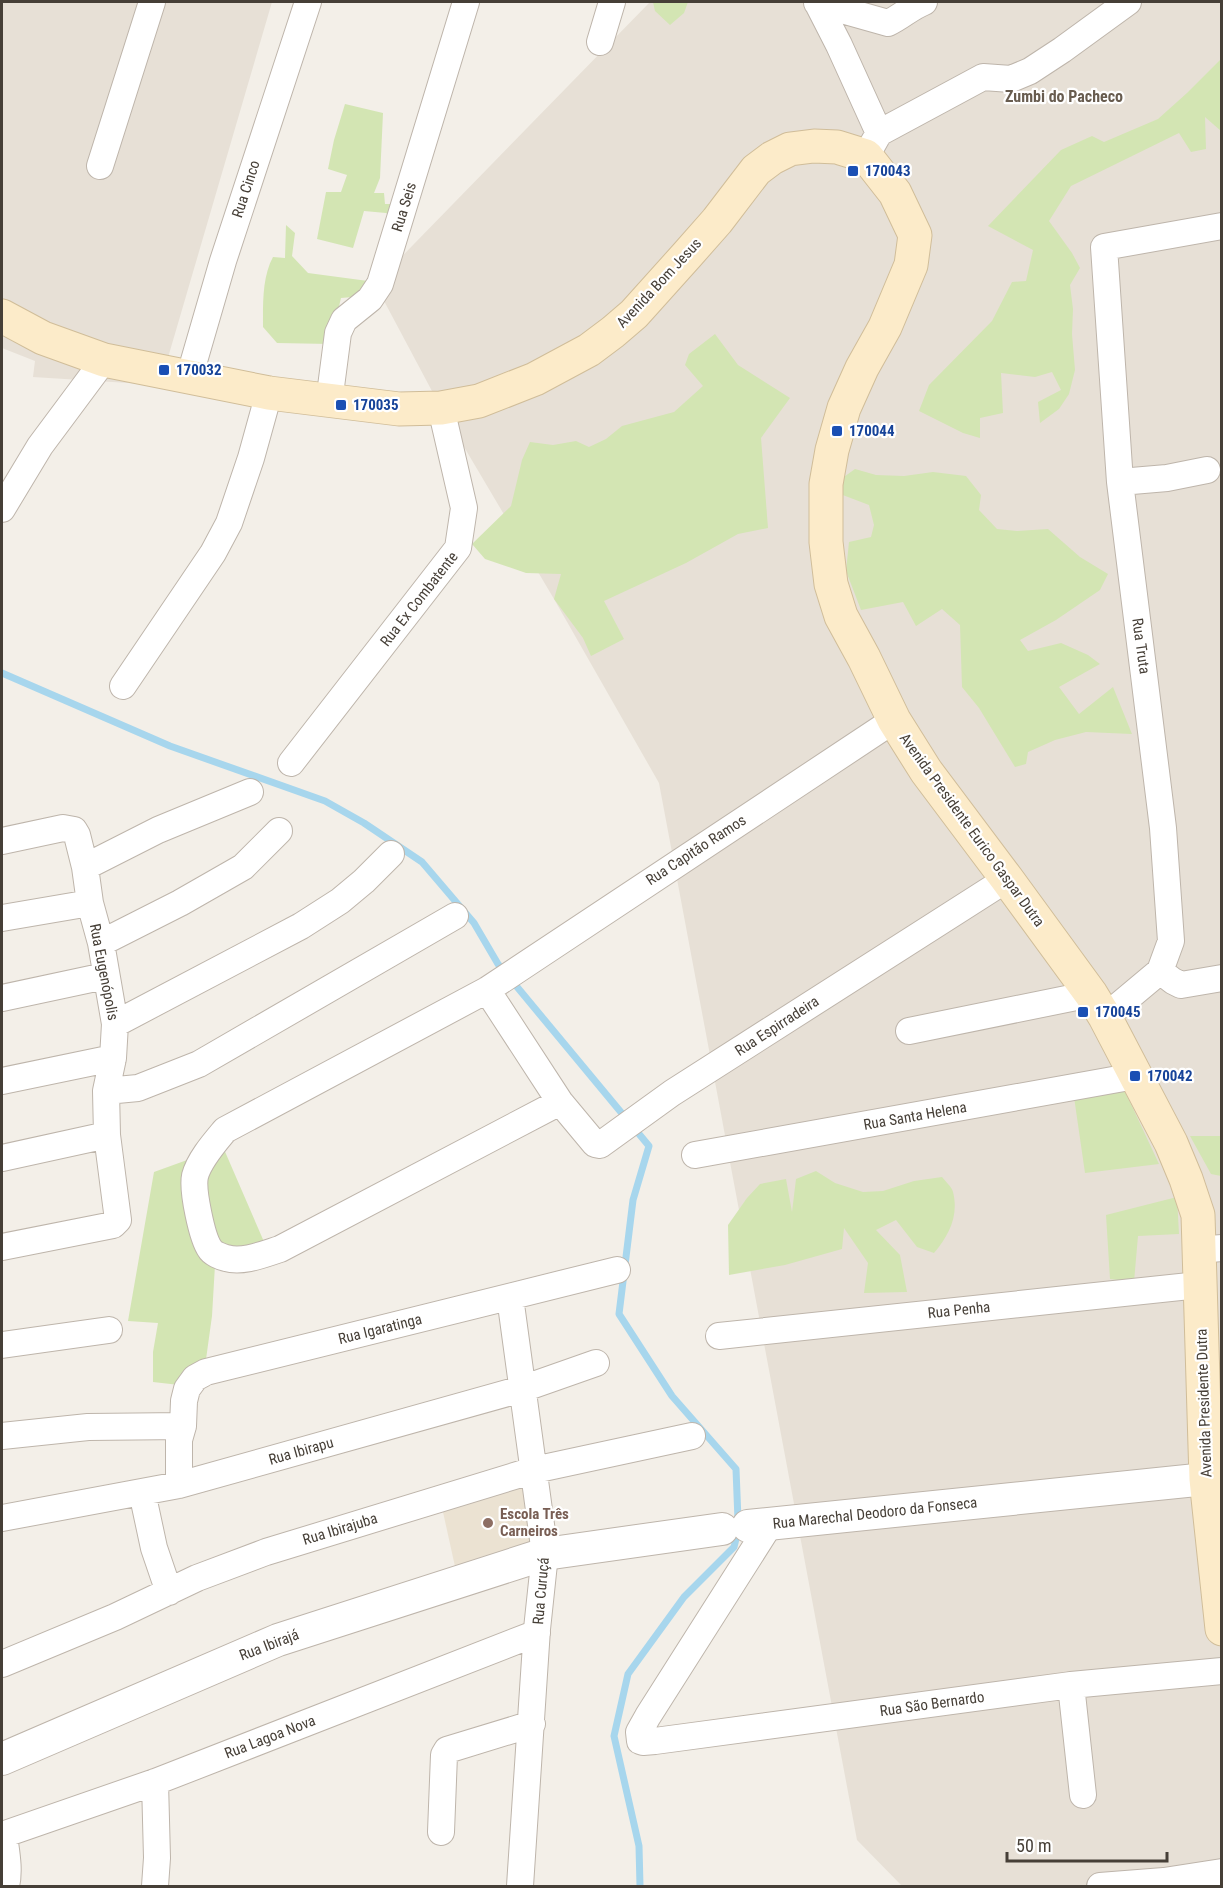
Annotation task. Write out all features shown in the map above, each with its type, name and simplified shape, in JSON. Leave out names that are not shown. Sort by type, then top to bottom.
[{"type":"main road","name":"Avenida Bom Jesus","points":[[2,316],[43,338],[104,360],[269,393],[399,409],[441,408],[479,401],[534,379],[589,350],[614,332],[634,314],[717,221],[756,170],[772,158],[790,149],[873,144]]},
{"type":"main road","name":"Avenida Presidente Eurico Gaspar Dutra","points":[[873,144],[915,235],[911,265],[885,327],[862,368],[844,408],[835,440],[826,484],[825,542],[831,584],[841,616],[894,720],[926,771],[1098,1005],[1171,1143],[1210,1249],[1199,1285]]},
{"type":"main road","name":"Avenida Presidente Dutra","points":[[1199,1285],[1206,1479],[1221,1629]]},
{"type":"street","points":[[100,166],[152,2]]},
{"type":"street","name":"Rua Cinco","points":[[189,378],[223,261],[308,2]]},
{"type":"street","name":"Rua Seis","points":[[329,402],[338,333],[344,321],[370,299],[380,284],[466,2]]},
{"type":"street","points":[[600,42],[612,2]]},
{"type":"street","points":[[817,2],[888,22],[924,2]]},
{"type":"street","points":[[817,2],[840,45],[873,144],[983,77],[1011,79],[1030,71],[1128,2]]},
{"type":"street","name":"Rua Truta","points":[[1098,1005],[1160,971],[1171,941],[1163,828],[1120,482],[1104,247],[1221,226]]},
{"type":"street","points":[[2,509],[40,446],[104,360]]},
{"type":"street","points":[[123,686],[213,553],[229,523],[251,458],[269,393]]},
{"type":"street","name":"Rua Ex Combatente","points":[[291,763],[458,548],[464,508],[441,408]]},
{"type":"street","points":[[1120,482],[1167,478],[1207,470]]},
{"type":"street","name":"Rua Capitão Ramos","points":[[560,1102],[280,1249],[244,1259],[225,1258],[211,1251],[203,1234],[196,1202],[195,1177],[206,1155],[225,1130],[502,979],[894,720]]},
{"type":"street","points":[[85,867],[158,830],[250,792]]},
{"type":"street","name":"Rua Eugenópolis","points":[[2,841],[63,828],[74,830],[77,835],[85,867],[90,903],[101,943],[115,1024],[113,1058],[106,1091],[107,1135],[118,1220],[115,1224],[2,1247]]},
{"type":"street","points":[[101,943],[180,903],[243,867],[279,831]]},
{"type":"street","points":[[115,1024],[302,926],[340,901],[391,854]]},
{"type":"street","name":"Rua Espirradeira","points":[[502,979],[560,1102],[595,1144],[603,1145],[672,1093],[1007,879]]},
{"type":"street","points":[[2,918],[90,903]]},
{"type":"street","points":[[106,1091],[138,1088],[199,1064],[455,916]]},
{"type":"street","points":[[1160,971],[1181,985],[1221,978]]},
{"type":"street","points":[[2,998],[105,976]]},
{"type":"street","points":[[909,1031],[1098,1005]]},
{"type":"street","points":[[2,1081],[113,1058]]},
{"type":"street","name":"Rua Santa Helena","points":[[695,1155],[1135,1076]]},
{"type":"street","points":[[2,1158],[107,1135]]},
{"type":"street","name":"Rua Igaratinga","points":[[179,1485],[179,1440],[183,1426],[184,1401],[187,1389],[195,1378],[206,1372],[617,1270]]},
{"type":"street","name":"Rua Penha","points":[[719,1336],[1199,1285]]},
{"type":"street","name":"Rua Curuçá","points":[[510,1297],[545,1554],[537,1633],[520,1887]]},
{"type":"street","points":[[2,1345],[109,1330]]},
{"type":"street","name":"Rua Ibirapu","points":[[2,1518],[179,1485],[522,1389],[596,1364]]},
{"type":"street","points":[[2,1436],[88,1427],[183,1426]]},
{"type":"street","name":"Rua Ibirajuba","points":[[2,1664],[115,1617],[197,1578],[267,1552],[534,1470],[692,1436]]},
{"type":"street","name":"Rua Marechal Deodoro da Fonseca","points":[[545,1554],[747,1527],[1206,1479]]},
{"type":"street","points":[[142,1492],[154,1548],[169,1592]]},
{"type":"street","name":"Rua São Bernardo","points":[[747,1527],[639,1732],[638,1737],[643,1742],[1071,1685],[1221,1671]]},
{"type":"street","name":"Rua Ibirajá","points":[[2,1760],[278,1640],[545,1554]]},
{"type":"street","name":"Rua Lagoa Nova","points":[[3,1835],[155,1782],[537,1633]]},
{"type":"street","points":[[1071,1685],[1083,1795]]},
{"type":"street","points":[[441,1832],[445,1752],[448,1749],[532,1724]]},
{"type":"street","points":[[155,1782],[157,1858],[155,1887]]},
{"type":"street","points":[[3,1835],[7,1852],[6,1887]]},
{"type":"street","points":[[1100,1887],[1164,1881],[1221,1872]]},
{"type":"shaded area","points":[[2,2],[272,2],[160,385],[33,377],[35,361],[2,348]]},
{"type":"shaded area","points":[[650,2],[1221,2],[1221,1886],[902,1886],[857,1840],[659,783],[441,408],[375,284]]},
{"type":"shaded area","name":"Escola Três Carneiros","points":[[523,1481],[534,1542],[456,1571],[441,1503]]},
{"type":"green space","points":[[653,2],[688,2],[684,13],[670,25],[655,11]]},
{"type":"green space","points":[[1221,59],[1221,131],[1205,117],[1206,149],[1191,152],[1179,133],[1071,186],[1049,221],[1080,268],[1070,285],[1075,370],[1069,394],[1059,409],[1040,423],[1038,402],[1061,390],[1052,372],[1035,377],[1001,373],[1003,413],[980,418],[980,438],[963,433],[919,411],[929,385],[992,321],[1012,282],[1026,281],[1033,250],[988,226],[1061,150],[1092,136],[1104,142],[1158,119]]},
{"type":"green space","points":[[345,104],[383,113],[380,178],[374,193],[384,193],[385,204],[400,204],[394,218],[386,213],[364,211],[353,248],[317,239],[326,192],[341,192],[347,175],[328,169]]},
{"type":"green space","points":[[286,225],[295,233],[292,256],[308,273],[368,281],[365,296],[341,298],[330,344],[277,343],[263,327],[267,273],[273,257],[285,258]]},
{"type":"green space","points":[[715,334],[738,365],[790,398],[761,438],[768,528],[738,534],[686,563],[604,601],[624,639],[591,656],[583,638],[554,599],[561,574],[526,573],[485,559],[472,544],[511,506],[522,460],[530,442],[553,445],[576,441],[589,447],[606,439],[622,426],[674,412],[703,386],[685,365],[689,354]]},
{"type":"green space","points":[[855,469],[876,475],[904,476],[933,472],[966,476],[981,495],[979,510],[997,529],[1017,531],[1048,529],[1080,557],[1108,574],[1100,590],[1056,620],[1020,640],[1028,651],[1061,643],[1088,655],[1100,664],[1059,687],[1079,714],[1113,687],[1132,734],[1086,732],[1055,740],[1028,752],[1026,764],[1015,767],[979,708],[962,687],[960,625],[942,609],[916,626],[903,602],[861,610],[846,571],[849,542],[871,537],[874,525],[869,505],[827,489]]},
{"type":"green space","points":[[1123,1087],[1159,1164],[1085,1173],[1074,1097]]},
{"type":"green space","points":[[1190,1136],[1221,1136],[1221,1176],[1211,1174]]},
{"type":"green space","points":[[223,1147],[268,1251],[215,1265],[212,1316],[203,1381],[188,1386],[153,1382],[153,1352],[158,1323],[128,1321],[154,1172]]},
{"type":"green space","points":[[816,1171],[835,1183],[863,1192],[883,1191],[914,1181],[942,1177],[950,1186],[955,1201],[954,1217],[948,1232],[934,1253],[917,1247],[896,1220],[876,1230],[900,1255],[907,1292],[864,1293],[868,1263],[844,1228],[842,1249],[785,1265],[729,1275],[728,1225],[747,1198],[760,1184],[786,1179],[792,1212],[796,1179]]},
{"type":"green space","points":[[1177,1197],[1179,1234],[1138,1236],[1134,1282],[1110,1279],[1106,1215]]},
{"type":"waterway","points":[[2,673],[170,746],[325,801],[364,823],[422,862],[474,923],[498,964],[649,1146],[633,1200],[619,1314],[672,1396],[736,1469],[738,1520]]},
{"type":"waterway","points":[[640,1886],[639,1846],[614,1736],[628,1674],[684,1597],[734,1547],[737,1535]]},
{"type":"place","name":"170043","points":[[853,171]]},
{"type":"place","name":"170032","points":[[164,370]]},
{"type":"place","name":"170035","points":[[341,405]]},
{"type":"place","name":"170044","points":[[837,431]]},
{"type":"place","name":"170045","points":[[1083,1012]]},
{"type":"place","name":"170042","points":[[1135,1076]]},
{"type":"place","name":"Escola Três Carneiros","points":[[488,1523]]},
{"type":"district","name":"Zumbi do Pacheco","points":[[1064,96]]}]
